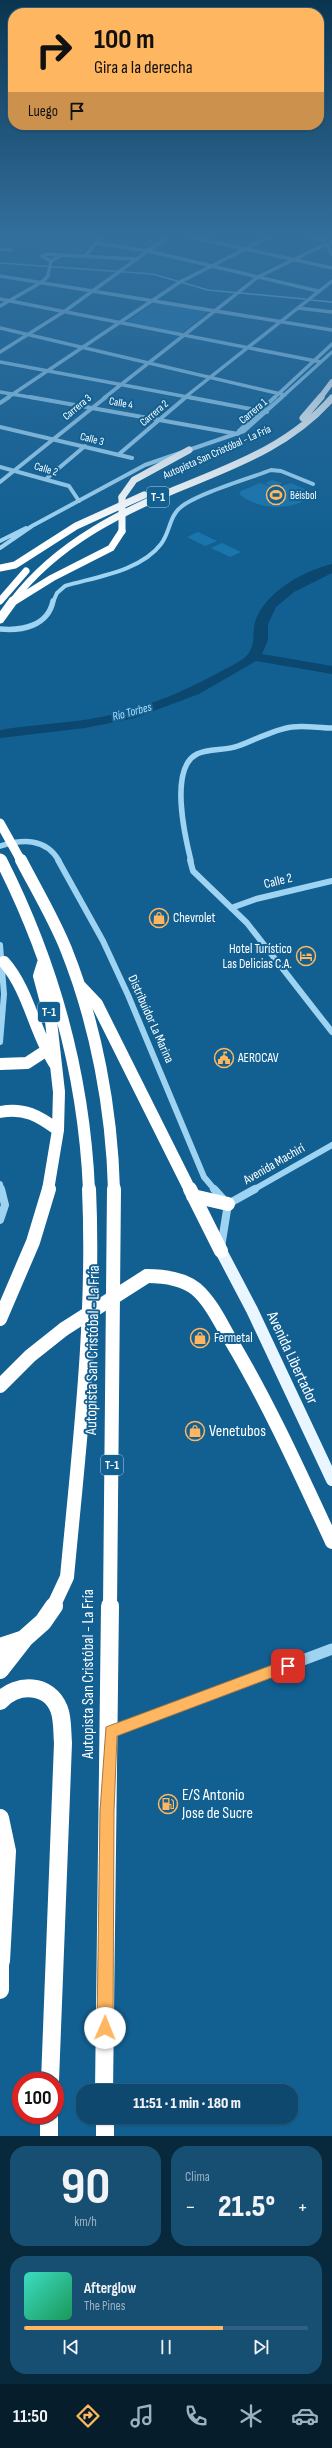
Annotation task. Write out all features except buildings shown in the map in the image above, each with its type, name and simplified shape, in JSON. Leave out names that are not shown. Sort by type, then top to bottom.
[{"type":"highway","name":"Autopista San Cristóbal - La Fría","points":[[43,557],[91,523],[154,493],[248,454],[270,442],[296,425],[313,408],[332,382]]},
{"type":"highway","name":"Autopista San Cristóbal - La Fría","points":[[0,619],[9,605],[38,570],[84,534],[123,513],[280,445],[304,428],[332,398]]},
{"type":"highway","points":[[9,605],[52,578],[104,552],[116,542],[122,531],[122,497],[134,480],[189,450]]},
{"type":"highway","points":[[0,568],[15,565],[57,537],[104,512],[154,493]]},
{"type":"highway","points":[[0,601],[31,566]]},
{"type":"highway","name":"Autopista San Cristóbal - La Fría","points":[[0,823],[66,949],[101,1068],[114,1145],[116,1242],[110,1595],[111,1732],[107,1811],[104,2084]]},
{"type":"highway","points":[[0,1670],[25,1638],[43,1622],[58,1599],[67,1577],[89,1341],[91,1278],[88,1166],[81,1105],[58,997],[24,905],[1,860]]},
{"type":"highway","name":"T-1","points":[[44,960],[39,976],[51,1021],[50,1049]]},
{"type":"highway","points":[[0,1319],[33,1242],[47,1199],[58,1130],[59,1092],[56,1066],[50,1049],[19,980],[4,962]]},
{"type":"highway","points":[[77,984],[97,1004],[221,1251]]},
{"type":"highway","points":[[0,1064],[18,1066],[29,1063],[50,1049]]},
{"type":"highway","points":[[0,1112],[19,1109],[34,1113],[58,1130]]},
{"type":"highway","points":[[193,1196],[228,1204]]},
{"type":"highway","points":[[0,1386],[30,1356],[64,1329],[108,1299],[147,1276],[166,1276],[189,1284],[205,1298],[242,1358],[332,1542]]},
{"type":"highway","points":[[0,1647],[25,1638]]},
{"type":"highway","points":[[2,1696],[15,1689],[28,1688],[42,1690],[58,1708],[61,1721],[63,1743],[50,2072]]},
{"type":"highway","points":[[0,1818],[7,1859],[0,1990]]},
{"type":"highway","points":[[49,2124],[49,2136]]},
{"type":"highway","points":[[104,2124],[105,2136]]},
{"type":"main road","name":"Avenida Libertador","points":[[221,1251],[252,1310],[332,1480]]},
{"type":"street","points":[[0,352],[25,337]]},
{"type":"street","points":[[40,337],[285,395]]},
{"type":"street","points":[[0,403],[46,370],[99,337]]},
{"type":"street","name":"Carrera 3","points":[[0,482],[120,384],[184,337]]},
{"type":"street","points":[[194,337],[321,362]]},
{"type":"street","name":"Carrera 2","points":[[118,454],[162,419],[187,396],[263,337]]},
{"type":"street","name":"Carrera 1","points":[[238,434],[239,430],[332,344]]},
{"type":"street","name":"Carrera 1","points":[[32,526],[145,465],[238,434],[267,412],[332,352]]},
{"type":"street","points":[[0,362],[267,412]]},
{"type":"street","name":"Calle 4","points":[[0,392],[162,419],[238,434]]},
{"type":"street","name":"Calle 3","points":[[0,427],[132,458]]},
{"type":"street","points":[[46,479],[85,446]]},
{"type":"street","name":"Calle 2","points":[[0,467],[46,479],[72,488],[79,500]]},
{"type":"street","points":[[0,629],[27,627],[37,623],[47,616],[51,610],[52,599],[56,592],[65,586],[128,565],[150,555],[163,541],[172,514],[179,506],[271,470],[281,471],[313,484]]},
{"type":"street","points":[[0,541],[32,526]]},
{"type":"street","points":[[0,548],[32,526]]},
{"type":"street","points":[[332,728],[292,727],[229,749],[195,755],[186,764],[181,786],[184,833],[193,871],[247,923],[332,1032]]},
{"type":"street","name":"Distribuidor La Marina","points":[[0,846],[25,840],[46,845],[53,851],[103,942],[128,995],[204,1177],[215,1193],[228,1204]]},
{"type":"street","name":"Calle 2","points":[[231,908],[256,899],[332,881]]},
{"type":"street","points":[[0,945],[4,962],[5,990],[0,1042]]},
{"type":"street","name":"Avenida Machirí","points":[[228,1204],[332,1145]]},
{"type":"street","points":[[0,1184],[4,1192],[5,1205],[0,1220]]},
{"type":"street","points":[[221,1251],[228,1204]]},
{"type":"street","points":[[111,1732],[332,1649]]},
{"type":"shaded area","name":"Béisbol","points":[[272,480],[282,483],[276,488],[291,483],[309,491],[312,495],[295,504],[276,507],[256,503],[239,494],[241,491],[260,483],[272,487],[265,483]]},
{"type":"shaded area","points":[[198,532],[217,541],[205,546],[187,537]]},
{"type":"shaded area","points":[[222,543],[241,552],[230,557],[211,548]]},
{"type":"waterway","points":[[254,657],[261,640],[261,624],[265,613],[271,604],[290,589],[332,568]]},
{"type":"waterway","name":"Río Torbes","points":[[0,734],[85,724],[130,715],[194,691],[215,681],[254,657]]},
{"type":"waterway","points":[[254,657],[332,670]]},
{"type":"place","name":"Béisbol","points":[[276,495]]},
{"type":"place","name":"Chevrolet","points":[[159,918]]},
{"type":"place","name":"Hotel Turístico Las Delicias C.A.","points":[[306,956]]},
{"type":"place","name":"AEROCAV","points":[[224,1058]]},
{"type":"place","name":"Fermetal","points":[[200,1338]]},
{"type":"place","name":"Venetubos","points":[[195,1431]]},
{"type":"place","name":"E/S Antonio Jose de Sucre","points":[[168,1804]]},
{"type":"route","points":[[105,2028],[107,1811],[111,1732],[288,1666]]}]
